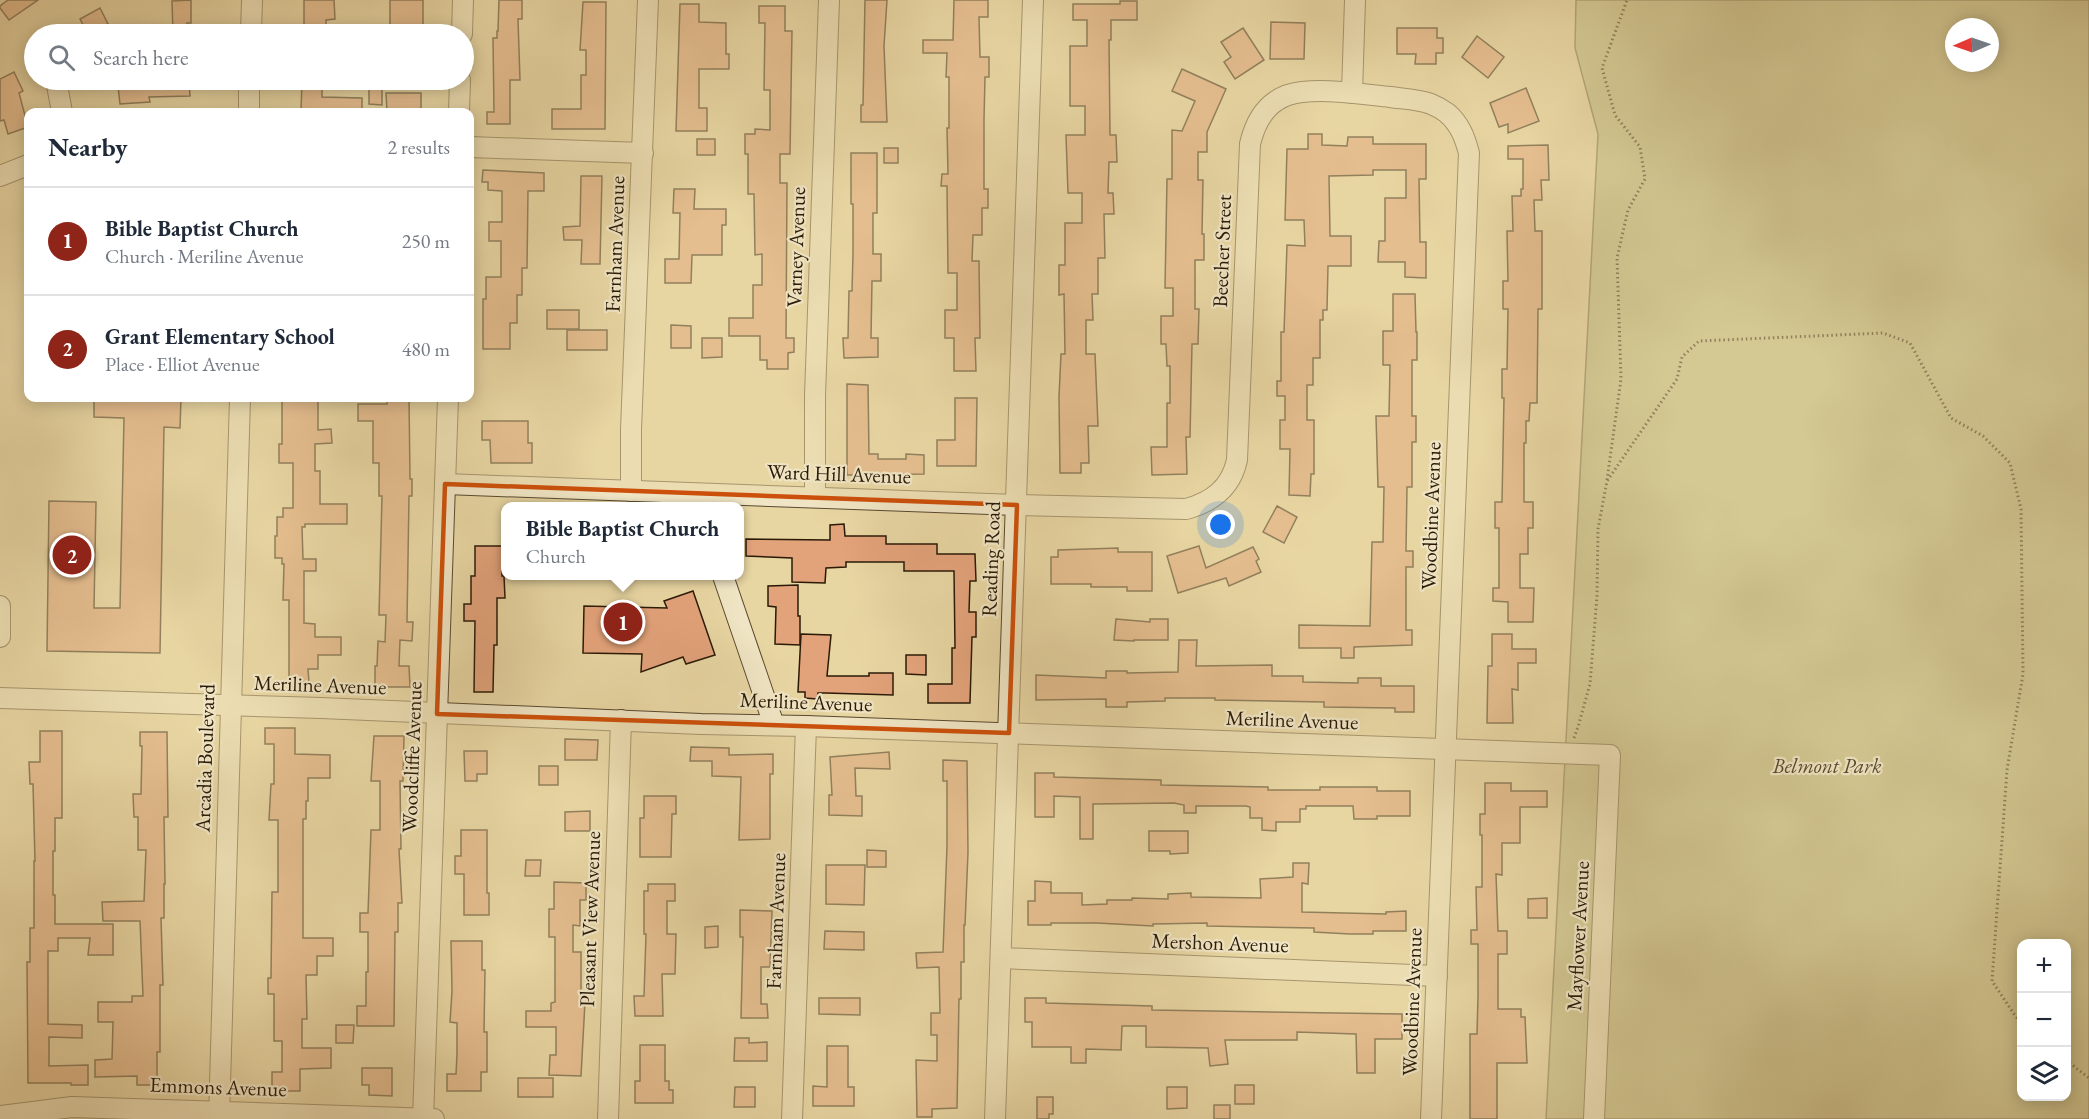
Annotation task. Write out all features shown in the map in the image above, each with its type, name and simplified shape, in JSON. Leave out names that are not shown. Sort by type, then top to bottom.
[{"type":"street","points":[[251,24],[252,0]]},
{"type":"street","points":[[462,24],[463,0]]},
{"type":"street","name":"Farnham Avenue","points":[[631,490],[631,430],[648,0]]},
{"type":"street","name":"Varney Avenue","points":[[815,496],[815,396],[829,0]]},
{"type":"street","name":"Reading Road","points":[[995,1119],[1033,0]]},
{"type":"street","points":[[1352,93],[1355,0]]},
{"type":"street","points":[[58,90],[61,108]]},
{"type":"street","points":[[249,90],[249,108]]},
{"type":"street","points":[[459,108],[460,90]]},
{"type":"street","name":"Beecher Street","points":[[1225,487],[1237,460],[1250,144],[1254,129],[1263,112],[1275,101],[1289,94],[1352,93]]},
{"type":"street","name":"Woodbine Avenue","points":[[1352,93],[1419,101],[1432,105],[1448,114],[1459,125],[1469,153],[1431,1119]]},
{"type":"street","points":[[474,147],[643,153]]},
{"type":"street","points":[[0,176],[24,167]]},
{"type":"street","name":"Arcadia Boulevard","points":[[219,1115],[240,402]]},
{"type":"street","name":"Woodcliffe Avenue","points":[[423,1119],[448,402]]},
{"type":"street","name":"Ward Hill Avenue","points":[[445,484],[631,490],[698,500],[815,496],[1017,505],[1186,509],[1202,504],[1225,487]]},
{"type":"street","points":[[724,580],[774,725]]},
{"type":"street","points":[[0,606],[0,637]]},
{"type":"street","name":"Meriline Avenue","points":[[0,698],[1009,733],[1446,751],[1610,755]]},
{"type":"street","name":"Pleasant View Avenue","points":[[608,1119],[621,720]]},
{"type":"street","name":"Farnham Avenue","points":[[792,1119],[806,726]]},
{"type":"street","name":"Mayflower Avenue","points":[[1594,1119],[1610,755]]},
{"type":"street","name":"Mershon Avenue","points":[[1001,958],[1437,975]]},
{"type":"street","name":"Emmons Avenue","points":[[0,1116],[72,1107],[219,1115],[434,1119]]},
{"type":"path","points":[[1566,754],[1578,727],[1590,684],[1597,596],[1598,529],[1621,379],[1617,258],[1628,210],[1644,179],[1640,147],[1615,115],[1602,68],[1627,0]]},
{"type":"path","points":[[1607,481],[1677,379],[1682,357],[1699,341],[1883,333],[1910,343],[1951,418],[1983,436],[2010,462],[2021,508],[2023,674],[2007,770],[1992,981],[2017,1018]]},
{"type":"path","points":[[2071,1063],[2089,1078]]},
{"type":"highlighted area","points":[[445,484],[1017,505],[1009,733],[437,714]]},
{"type":"green space","name":"Belmont Park","points":[[1576,0],[2089,0],[2089,1119],[1546,1119],[1598,134],[1575,48]]},
{"type":"building","points":[[8,0],[38,0],[9,20],[0,8]]},
{"type":"building","points":[[191,0],[191,23],[173,24],[172,1]]},
{"type":"building","points":[[304,0],[334,0],[335,19],[326,20],[326,24],[304,24]]},
{"type":"building","points":[[390,0],[423,0],[423,24],[390,24]]},
{"type":"building","points":[[499,0],[522,0],[522,19],[518,19],[520,80],[510,80],[510,124],[487,124],[487,112],[494,112],[493,38],[497,38]]},
{"type":"building","points":[[865,0],[887,0],[884,46],[887,122],[861,122]]},
{"type":"building","points":[[954,0],[988,0],[988,17],[979,17],[980,57],[989,57],[989,77],[985,77],[984,119],[984,189],[988,189],[988,208],[982,208],[982,235],[973,235],[972,261],[979,261],[980,338],[975,338],[976,371],[954,371],[954,338],[945,338],[945,310],[957,310],[957,273],[948,273],[947,186],[941,186],[942,174],[948,174],[949,77],[946,77],[947,53],[923,53],[923,40],[953,40]]},
{"type":"building","points":[[1120,1],[1137,1],[1137,20],[1111,20],[1111,40],[1109,40],[1110,135],[1116,135],[1117,162],[1109,162],[1108,193],[1113,193],[1114,214],[1104,214],[1105,258],[1098,258],[1098,294],[1092,294],[1093,320],[1086,320],[1086,354],[1095,354],[1098,426],[1088,426],[1089,463],[1081,463],[1081,473],[1060,473],[1059,397],[1061,354],[1065,354],[1064,294],[1059,295],[1059,265],[1065,265],[1065,223],[1082,223],[1082,193],[1068,193],[1066,135],[1085,135],[1085,106],[1070,106],[1070,46],[1087,46],[1087,20],[1073,20],[1073,4],[1120,4]]},
{"type":"building","points":[[583,2],[606,2],[605,129],[552,129],[552,109],[581,109],[581,75],[586,75],[586,50],[580,50]]},
{"type":"building","points":[[680,4],[699,4],[699,22],[726,23],[726,54],[729,54],[729,69],[699,69],[699,108],[707,108],[707,131],[676,131]]},
{"type":"building","points":[[759,6],[785,6],[785,31],[792,31],[790,154],[780,154],[780,183],[787,183],[786,338],[794,338],[794,352],[788,353],[788,369],[767,369],[767,360],[760,360],[760,336],[729,336],[729,318],[753,318],[753,285],[762,285],[762,254],[755,255],[754,194],[748,194],[748,154],[745,154],[745,134],[755,134],[755,129],[770,130],[770,90],[764,90],[765,23],[759,23]]},
{"type":"building","points":[[100,8],[108,24],[83,24],[80,19]]},
{"type":"building","points":[[1271,22],[1305,23],[1304,59],[1270,59]]},
{"type":"building","points":[[1243,28],[1264,60],[1235,79],[1224,62],[1231,57],[1221,42]]},
{"type":"building","points":[[1397,28],[1437,28],[1437,38],[1443,38],[1443,53],[1436,53],[1436,64],[1415,64],[1416,54],[1397,54]]},
{"type":"building","points":[[1477,36],[1504,57],[1488,78],[1462,57]]},
{"type":"building","points":[[1182,69],[1226,89],[1207,132],[1207,152],[1198,152],[1198,180],[1203,180],[1204,260],[1195,260],[1195,309],[1199,309],[1198,344],[1192,344],[1190,437],[1186,437],[1187,474],[1152,475],[1151,447],[1167,447],[1167,403],[1170,403],[1170,366],[1167,366],[1166,344],[1161,344],[1161,316],[1173,316],[1173,288],[1165,288],[1167,179],[1172,179],[1172,130],[1182,131],[1195,101],[1172,91]]},
{"type":"building","points":[[14,72],[23,91],[19,93],[24,112],[24,128],[8,134],[4,120],[0,121],[0,79]]},
{"type":"building","points":[[1526,88],[1539,121],[1508,133],[1508,124],[1499,127],[1490,103]]},
{"type":"building","points":[[118,90],[190,90],[190,96],[149,97],[150,102],[120,104]]},
{"type":"building","points":[[302,90],[322,90],[322,97],[362,98],[362,108],[301,108]]},
{"type":"building","points":[[369,90],[382,90],[382,105],[369,104]]},
{"type":"building","points":[[386,93],[421,93],[421,108],[387,108]]},
{"type":"building","points":[[1308,134],[1322,134],[1322,145],[1347,146],[1348,137],[1373,137],[1373,144],[1426,144],[1426,179],[1419,179],[1420,242],[1426,242],[1426,278],[1405,277],[1405,262],[1378,262],[1379,241],[1385,241],[1385,198],[1406,198],[1406,170],[1373,170],[1373,175],[1329,176],[1330,236],[1351,236],[1351,266],[1328,266],[1327,310],[1323,310],[1323,320],[1320,320],[1320,358],[1313,358],[1313,385],[1307,385],[1307,420],[1314,420],[1314,474],[1311,474],[1310,496],[1289,495],[1290,449],[1280,449],[1280,420],[1285,420],[1285,396],[1277,396],[1277,381],[1281,381],[1281,332],[1284,332],[1287,245],[1305,246],[1304,220],[1285,220],[1287,149],[1308,149]]},
{"type":"building","points":[[697,139],[715,139],[715,155],[697,155]]},
{"type":"building","points":[[1548,145],[1549,180],[1541,180],[1542,200],[1534,200],[1535,231],[1542,231],[1542,309],[1538,309],[1537,403],[1530,403],[1529,421],[1526,421],[1526,443],[1524,443],[1524,502],[1533,502],[1533,528],[1528,528],[1528,554],[1520,554],[1520,588],[1534,588],[1533,622],[1508,622],[1508,602],[1493,601],[1493,588],[1499,588],[1499,528],[1495,528],[1495,502],[1502,502],[1504,398],[1502,398],[1502,369],[1507,369],[1508,309],[1503,309],[1503,281],[1508,281],[1507,231],[1513,231],[1512,196],[1521,196],[1521,189],[1523,189],[1523,159],[1508,159],[1508,146]]},
{"type":"building","points":[[884,148],[898,148],[898,163],[884,163]]},
{"type":"building","points":[[851,153],[877,153],[877,213],[873,213],[873,254],[881,254],[881,281],[872,281],[871,338],[878,338],[878,357],[844,358],[843,338],[848,338],[849,291],[852,291]]},
{"type":"building","points":[[483,170],[544,173],[544,191],[528,191],[527,268],[522,268],[522,295],[517,295],[517,323],[510,323],[510,349],[483,349],[483,299],[486,299],[486,277],[501,277],[501,241],[489,241],[489,222],[502,222],[502,191],[488,190],[488,182],[482,182]]},
{"type":"building","points":[[581,176],[602,176],[600,264],[581,264],[582,240],[564,240],[563,227],[580,226]]},
{"type":"building","points":[[674,189],[695,189],[694,209],[726,209],[726,225],[722,225],[722,255],[692,255],[691,283],[665,283],[665,259],[679,259],[680,213],[673,213]]},
{"type":"building","points":[[1393,294],[1415,294],[1417,360],[1412,360],[1412,416],[1416,416],[1416,442],[1412,442],[1412,487],[1407,487],[1406,551],[1413,551],[1413,567],[1406,567],[1406,630],[1412,630],[1412,645],[1354,647],[1354,658],[1341,658],[1341,648],[1299,648],[1299,625],[1370,626],[1372,542],[1383,542],[1384,487],[1378,487],[1376,416],[1389,416],[1390,365],[1383,365],[1383,331],[1393,331]]},
{"type":"building","points":[[547,310],[579,310],[579,329],[547,329]]},
{"type":"building","points":[[671,325],[691,326],[691,348],[671,348]]},
{"type":"building","points":[[567,330],[607,330],[607,350],[567,350]]},
{"type":"building","points":[[702,338],[722,338],[722,357],[702,358]]},
{"type":"building","points":[[847,384],[868,385],[869,454],[878,454],[878,459],[906,459],[906,454],[924,455],[924,474],[847,475]]},
{"type":"building","points":[[955,398],[977,398],[976,466],[937,466],[937,440],[955,440]]},
{"type":"building","points":[[94,402],[181,402],[180,428],[164,427],[160,653],[47,651],[49,501],[96,502],[94,608],[120,608],[124,418],[94,417]]},
{"type":"building","points":[[282,402],[318,402],[318,430],[331,429],[332,443],[315,444],[315,471],[320,471],[320,504],[347,504],[347,524],[305,524],[305,527],[302,527],[303,559],[316,559],[316,571],[304,571],[304,623],[315,624],[315,637],[341,637],[341,655],[318,655],[318,669],[308,669],[309,682],[289,682],[289,600],[283,600],[284,564],[282,564],[282,558],[275,558],[275,536],[277,536],[277,517],[283,517],[283,508],[293,508],[293,463],[279,463],[279,444],[282,444]]},
{"type":"building","points":[[387,402],[409,402],[412,496],[409,496],[407,622],[413,622],[412,641],[400,640],[399,666],[409,666],[410,687],[375,687],[378,641],[385,642],[386,615],[379,615],[382,496],[379,496],[379,463],[373,463],[373,421],[358,421],[358,404],[387,404]]},
{"type":"building","points":[[482,421],[528,421],[528,443],[532,443],[532,463],[491,463],[490,440],[482,440]]},
{"type":"building","points":[[1277,506],[1297,517],[1284,543],[1263,532]]},
{"type":"building","points":[[844,524],[845,536],[886,536],[886,544],[937,544],[937,554],[975,554],[976,581],[970,581],[969,612],[976,612],[976,637],[972,637],[970,703],[928,703],[928,684],[952,684],[952,648],[955,648],[954,571],[904,571],[904,562],[846,562],[846,567],[826,568],[825,583],[792,582],[792,558],[746,556],[746,539],[830,540],[830,525]]},
{"type":"building","points":[[475,546],[501,546],[501,580],[504,580],[505,598],[497,598],[497,645],[494,645],[493,692],[474,692],[475,621],[464,621],[464,604],[471,604],[471,576],[475,576]]},
{"type":"building","points":[[1199,546],[1206,568],[1253,547],[1259,559],[1256,561],[1261,572],[1229,586],[1226,578],[1178,593],[1167,556]]},
{"type":"building","points":[[1118,548],[1118,552],[1152,552],[1152,591],[1127,591],[1127,587],[1091,587],[1091,584],[1051,584],[1051,557],[1058,557],[1058,550]]},
{"type":"building","points":[[798,585],[800,645],[775,644],[776,607],[768,606],[768,586]]},
{"type":"building","points":[[693,591],[715,655],[686,664],[683,657],[641,672],[642,654],[583,653],[584,606],[667,608],[664,601]]},
{"type":"building","points":[[1116,619],[1150,622],[1150,619],[1168,619],[1168,640],[1114,640]]},
{"type":"building","points":[[801,634],[831,635],[827,676],[869,676],[869,673],[893,673],[893,695],[818,693],[817,699],[805,698],[805,692],[798,692]]},
{"type":"building","points":[[1492,634],[1512,634],[1512,649],[1536,649],[1536,663],[1518,663],[1518,690],[1512,689],[1513,723],[1487,723],[1488,666],[1492,666]]},
{"type":"building","points":[[1179,640],[1197,640],[1196,666],[1272,665],[1272,676],[1303,676],[1303,682],[1358,683],[1358,678],[1381,678],[1381,686],[1414,686],[1414,712],[1395,712],[1395,708],[1324,707],[1324,702],[1215,700],[1215,698],[1165,698],[1165,701],[1127,702],[1127,707],[1106,707],[1106,699],[1036,700],[1036,675],[1106,678],[1106,671],[1178,672]]},
{"type":"building","points":[[906,655],[926,655],[926,675],[906,674]]},
{"type":"building","points":[[265,728],[295,728],[295,754],[330,755],[330,778],[308,778],[306,819],[303,819],[303,938],[333,938],[333,956],[317,956],[317,975],[306,975],[307,1019],[302,1019],[302,1048],[331,1048],[331,1068],[300,1069],[300,1091],[287,1091],[286,1096],[272,1096],[272,1072],[282,1072],[282,1041],[274,1041],[274,994],[268,994],[268,978],[271,978],[272,892],[278,892],[278,820],[269,820],[271,784],[274,784],[274,744],[265,744]]},
{"type":"building","points":[[40,731],[62,731],[62,818],[55,818],[55,851],[53,851],[55,924],[113,924],[113,955],[88,955],[90,938],[58,938],[58,951],[48,951],[48,1024],[82,1025],[82,1038],[49,1037],[49,1066],[88,1065],[88,1085],[28,1083],[27,962],[30,962],[30,928],[34,928],[35,861],[33,784],[30,784],[29,762],[40,762]]},
{"type":"building","points":[[140,732],[167,732],[168,817],[164,817],[164,918],[161,918],[163,985],[160,985],[160,1052],[157,1052],[157,1085],[137,1085],[137,1076],[95,1077],[95,1060],[112,1059],[113,1022],[98,1022],[98,1002],[132,1002],[132,996],[143,996],[140,921],[103,921],[102,902],[144,901],[146,850],[138,850],[138,817],[134,817],[133,794],[141,794]]},
{"type":"building","points":[[374,736],[404,736],[403,781],[400,781],[401,849],[399,849],[402,903],[398,903],[398,932],[395,932],[394,1026],[357,1026],[357,1006],[366,1006],[366,972],[368,972],[368,932],[360,932],[360,913],[368,913],[371,830],[380,830],[380,781],[371,781]]},
{"type":"building","points":[[565,739],[598,740],[597,760],[565,760]]},
{"type":"building","points":[[691,747],[729,748],[729,755],[773,754],[773,774],[770,774],[770,839],[739,840],[741,777],[712,776],[712,761],[690,761]]},
{"type":"building","points":[[464,751],[487,751],[487,774],[477,774],[477,781],[465,781]]},
{"type":"building","points":[[889,752],[890,769],[855,768],[856,796],[862,796],[862,816],[829,815],[829,795],[832,795],[830,757]]},
{"type":"building","points":[[943,760],[967,761],[968,852],[964,962],[961,962],[961,999],[959,999],[957,1108],[932,1109],[932,1117],[917,1117],[916,1060],[937,1061],[937,1035],[931,1035],[931,1013],[940,1013],[939,967],[917,968],[916,953],[943,952],[947,781],[943,781]]},
{"type":"building","points":[[539,766],[558,766],[558,785],[539,785]]},
{"type":"building","points":[[1035,773],[1054,773],[1054,777],[1161,780],[1161,785],[1268,787],[1268,790],[1377,787],[1377,791],[1410,791],[1410,816],[1354,819],[1353,806],[1306,806],[1306,809],[1300,809],[1300,822],[1276,822],[1276,831],[1262,830],[1262,818],[1250,818],[1250,807],[1246,806],[1196,806],[1196,813],[1184,813],[1184,805],[1174,803],[1093,804],[1093,839],[1080,839],[1080,797],[1054,796],[1054,817],[1035,817]]},
{"type":"building","points":[[1485,783],[1511,783],[1511,791],[1547,791],[1547,807],[1520,807],[1520,843],[1502,843],[1502,875],[1496,874],[1498,931],[1507,931],[1507,954],[1498,954],[1498,1009],[1521,1009],[1521,1017],[1525,1017],[1527,1063],[1497,1063],[1497,1119],[1470,1119],[1470,1034],[1477,1034],[1478,996],[1478,944],[1471,944],[1471,930],[1477,930],[1476,887],[1482,887],[1480,814],[1485,814]]},
{"type":"building","points":[[644,796],[676,796],[676,814],[672,814],[671,857],[640,857],[640,818],[644,818]]},
{"type":"building","points":[[590,811],[590,831],[565,831],[565,812]]},
{"type":"building","points":[[461,830],[487,830],[489,915],[464,915],[464,874],[455,874],[455,856],[461,856]]},
{"type":"building","points":[[1149,831],[1188,831],[1188,853],[1170,854],[1170,851],[1149,851]]},
{"type":"building","points":[[867,850],[886,851],[886,867],[867,867]]},
{"type":"building","points":[[526,860],[541,860],[540,876],[525,876]]},
{"type":"building","points":[[1293,863],[1309,863],[1308,884],[1302,883],[1302,912],[1386,914],[1386,912],[1406,911],[1406,931],[1350,934],[1314,932],[1314,928],[1207,926],[1207,923],[1153,924],[1153,926],[1097,923],[1028,925],[1028,901],[1035,901],[1035,881],[1051,882],[1051,893],[1082,893],[1082,905],[1107,904],[1107,900],[1132,900],[1132,898],[1168,899],[1168,894],[1191,893],[1191,897],[1261,898],[1260,879],[1293,877]]},
{"type":"building","points":[[826,865],[865,865],[864,905],[826,904]]},
{"type":"building","points":[[554,882],[586,883],[586,900],[580,900],[580,926],[573,925],[573,952],[581,952],[581,1002],[585,1002],[581,1076],[549,1075],[550,1055],[556,1055],[556,1027],[526,1027],[526,1011],[551,1011],[551,1003],[555,1002],[555,937],[549,937],[549,909],[554,909]]},
{"type":"building","points":[[648,884],[675,884],[675,901],[667,901],[667,934],[676,934],[675,974],[662,974],[663,1016],[635,1016],[634,996],[644,996],[646,934],[644,934],[644,891],[648,891]]},
{"type":"building","points":[[1547,898],[1547,918],[1528,918],[1528,899]]},
{"type":"building","points":[[740,910],[772,911],[770,967],[761,967],[761,1004],[767,1004],[768,1018],[741,1018],[743,937],[740,937]]},
{"type":"building","points":[[718,926],[718,947],[705,948],[705,927]]},
{"type":"building","points":[[825,931],[864,932],[864,950],[824,949]]},
{"type":"building","points":[[451,941],[482,941],[482,970],[485,970],[484,1032],[487,1032],[487,1072],[481,1072],[481,1091],[447,1091],[447,1074],[456,1074],[457,1054],[457,1023],[450,1022]]},
{"type":"building","points":[[819,998],[860,998],[860,1015],[819,1014]]},
{"type":"building","points":[[1025,998],[1046,998],[1046,1003],[1152,1006],[1152,1010],[1402,1014],[1402,1039],[1375,1039],[1375,1073],[1357,1073],[1356,1034],[1297,1032],[1297,1040],[1225,1040],[1228,1064],[1210,1066],[1208,1048],[1146,1047],[1146,1026],[1122,1026],[1121,1050],[1086,1049],[1086,1063],[1071,1063],[1071,1047],[1032,1047],[1032,1022],[1025,1022]]},
{"type":"building","points":[[336,1025],[354,1025],[353,1043],[336,1043]]},
{"type":"building","points":[[735,1038],[749,1038],[749,1043],[767,1042],[767,1061],[734,1061]]},
{"type":"building","points":[[640,1045],[665,1045],[665,1081],[669,1081],[669,1090],[673,1090],[673,1103],[635,1103],[635,1081],[640,1081]]},
{"type":"building","points":[[827,1046],[848,1046],[848,1087],[854,1087],[854,1106],[813,1106],[813,1086],[827,1087]]},
{"type":"building","points":[[362,1068],[392,1068],[392,1096],[369,1095],[369,1085],[362,1085]]},
{"type":"building","points":[[518,1078],[553,1078],[553,1097],[518,1097]]},
{"type":"building","points":[[1235,1085],[1254,1085],[1254,1104],[1235,1104]]},
{"type":"building","points":[[735,1087],[755,1087],[755,1107],[734,1107]]},
{"type":"building","points":[[1167,1087],[1187,1087],[1187,1108],[1167,1109]]},
{"type":"building","points":[[1037,1097],[1053,1097],[1053,1114],[1049,1114],[1049,1119],[1037,1119]]},
{"type":"building","points":[[1214,1105],[1230,1105],[1230,1119],[1214,1119]]},
{"type":"place","name":"Grant Elementary School","points":[[72,555]]},
{"type":"place","name":"Bible Baptist Church","points":[[623,622]]}]
